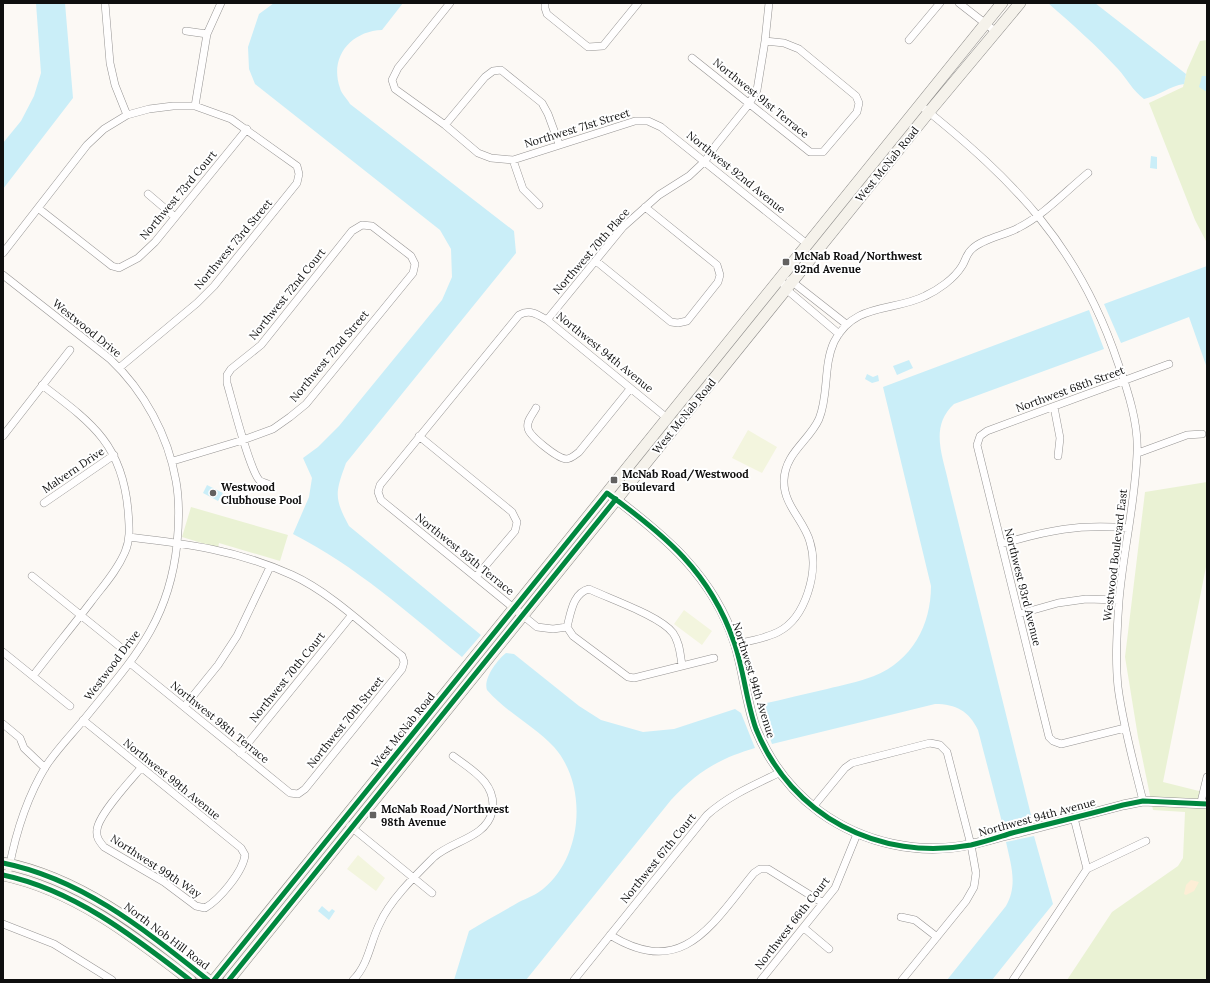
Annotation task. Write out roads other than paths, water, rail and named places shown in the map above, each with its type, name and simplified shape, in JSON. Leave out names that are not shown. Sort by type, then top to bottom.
[{"type":"main road","name":"West McNab Road","points":[[229,980],[524,616],[667,418],[1002,3]]},
{"type":"main road","name":"West McNab Road","points":[[214,980],[514,608],[786,289],[995,31],[1020,3]]},
{"type":"main road","name":"North Nob Hill Road","points":[[6,870],[74,900],[129,934],[190,980]]},
{"type":"main road","name":"North Nob Hill Road","points":[[6,870],[48,876],[108,905],[137,924],[208,980]]},
{"type":"street","points":[[105,3],[110,63],[115,85],[127,115]]},
{"type":"street","points":[[195,106],[207,34],[221,3]]},
{"type":"street","points":[[450,3],[398,68],[392,80],[395,89],[445,125],[478,152],[491,158],[513,160],[523,189],[538,205]]},
{"type":"street","points":[[545,6],[547,14],[588,47],[595,47],[604,46],[638,3]]},
{"type":"street","points":[[760,3],[768,4]]},
{"type":"street","points":[[909,40],[940,3]]},
{"type":"street","points":[[959,3],[995,31]]},
{"type":"street","name":"Northwest 70th Place","points":[[547,320],[624,227],[645,207],[689,176],[705,161],[749,104],[757,90],[765,41],[768,4]]},
{"type":"street","points":[[186,31],[207,34]]},
{"type":"street","name":"Northwest 91st Terrace","points":[[692,58],[810,152],[823,152],[857,112],[859,103],[856,96],[799,49],[784,43],[765,41]]},
{"type":"street","points":[[445,125],[485,77],[494,71],[501,70],[542,103],[548,114],[559,144]]},
{"type":"street","name":"Westwood Boulevard East","points":[[920,105],[1000,174],[1038,215],[1058,240],[1079,273],[1097,309],[1124,381],[1134,423],[1138,453],[1119,600],[1117,633],[1118,686],[1125,728],[1143,801]]},
{"type":"street","points":[[3,253],[87,145],[104,129],[127,115],[149,109],[173,106],[195,106],[231,119],[246,129]]},
{"type":"street","name":"Northwest 71st Street","points":[[513,160],[559,144],[635,121],[648,121]]},
{"type":"street","name":"Northwest 92nd Avenue","points":[[648,121],[661,126],[807,244]]},
{"type":"street","name":"Northwest 73rd Street","points":[[119,368],[197,303],[214,286],[297,183],[299,174],[297,166],[246,129]]},
{"type":"street","name":"Northwest 73rd Court","points":[[38,208],[112,266],[119,268],[138,258],[155,242],[246,129]]},
{"type":"street","points":[[735,644],[766,637],[779,632],[790,622],[800,609],[808,593],[813,575],[813,558],[810,542],[789,504],[785,492],[784,480],[786,466],[792,453],[818,420],[822,406],[829,358],[839,334],[846,324],[868,311],[925,296],[943,285],[956,274],[972,248],[1020,228],[1038,215],[1088,173]]},
{"type":"street","points":[[148,194],[175,217]]},
{"type":"street","points":[[596,261],[672,322],[678,323],[687,321],[718,282],[720,275],[717,265],[645,207]]},
{"type":"street","name":"Northwest 72nd Street","points":[[173,461],[243,440],[273,429],[306,404],[413,273],[415,264],[411,256],[372,226],[362,225]]},
{"type":"street","name":"Northwest 72nd Court","points":[[243,440],[227,383],[227,375],[231,369],[261,345],[352,231],[362,225]]},
{"type":"street","name":"Westwood Drive","points":[[3,275],[119,368],[141,397],[156,421],[173,461],[180,519],[170,589],[162,611],[130,663],[45,768],[25,807],[6,870]]},
{"type":"street","points":[[780,278],[793,280],[846,324]]},
{"type":"street","points":[[780,278],[786,289],[839,334]]},
{"type":"street","name":"Northwest 94th Avenue","points":[[419,436],[519,315],[525,312],[533,312],[547,320],[667,418]]},
{"type":"street","points":[[3,436],[70,350]]},
{"type":"street","name":"Northwest 68th Street","points":[[980,436],[987,431],[1169,364]]},
{"type":"street","name":"Malvern Drive","points":[[33,676],[81,616],[119,564],[129,537],[127,492],[114,455],[96,429],[82,415],[42,385]]},
{"type":"street","points":[[536,408],[527,423],[531,435],[563,459],[570,458],[579,452],[630,389]]},
{"type":"street","points":[[1054,407],[1060,438],[1058,456]]},
{"type":"street","points":[[1138,453],[1187,435],[1202,434]]},
{"type":"street","points":[[419,436],[512,512],[517,522],[515,531],[476,577]]},
{"type":"street","name":"Northwest 95th Terrace","points":[[419,436],[380,485],[378,492],[381,500],[537,627],[543,629],[567,627]]},
{"type":"street","name":"Northwest 93rd Avenue","points":[[980,436],[977,445],[1049,737],[1053,741],[1061,744],[1125,728]]},
{"type":"street","points":[[243,440],[254,472],[260,481],[268,484]]},
{"type":"street","name":"Malvern Drive","points":[[44,503],[114,455]]},
{"type":"street","name":"Northwest 94th Avenue","points":[[611,496],[669,542],[693,566],[710,589],[720,607],[735,644],[756,728],[779,773],[813,807],[834,822],[857,834],[902,846],[944,847],[971,845],[1143,801],[1204,803]]},
{"type":"street","points":[[1001,544],[1041,533],[1071,527],[1101,526],[1128,528]]},
{"type":"street","points":[[129,537],[220,550],[244,557],[292,575],[322,592],[351,616]]},
{"type":"street","points":[[184,707],[218,665],[237,636],[270,567]]},
{"type":"street","points":[[32,576],[119,646]]},
{"type":"street","points":[[682,665],[679,645],[668,628],[661,622],[589,589],[582,590],[578,595],[567,627],[572,636],[628,677],[634,678],[714,658]]},
{"type":"street","points":[[1019,614],[1058,603],[1086,599],[1119,600]]},
{"type":"street","name":"Northwest 70th Street","points":[[298,794],[305,789],[402,669],[404,662],[402,656],[351,616]]},
{"type":"street","name":"Northwest 70th Court","points":[[240,753],[351,616]]},
{"type":"street","points":[[3,652],[70,706]]},
{"type":"street","name":"Northwest 98th Terrace","points":[[130,663],[290,793],[298,794]]},
{"type":"street","name":"Northwest 99th Avenue","points":[[83,720],[241,848],[246,855],[244,865],[214,903],[204,908]]},
{"type":"street","points":[[3,724],[20,738],[24,748],[45,768]]},
{"type":"street","points":[[3,731],[12,732]]},
{"type":"street","points":[[813,807],[852,763],[930,743],[940,745],[947,752],[971,845],[976,873],[974,887],[966,901],[902,980]]},
{"type":"street","points":[[353,980],[365,964],[375,934],[388,909],[435,856],[448,846],[474,835],[485,826],[492,813],[493,800],[490,789],[484,780],[453,756]]},
{"type":"street","name":"Northwest 99th Way","points":[[141,768],[109,807],[97,829],[97,839],[104,847],[164,882],[196,906],[204,908]]},
{"type":"street","name":"Northwest 67th Court","points":[[574,980],[707,815],[720,803],[733,795],[779,773]]},
{"type":"street","points":[[1204,803],[1207,777]]},
{"type":"street","points":[[1074,818],[1087,869]]},
{"type":"street","points":[[343,820],[432,893]]},
{"type":"street","name":"Northwest 66th Court","points":[[761,980],[835,888],[842,875],[857,834]]},
{"type":"street","points":[[1013,980],[1087,869],[1146,841]]},
{"type":"street","points":[[610,935],[624,944],[650,952],[666,952],[682,947],[700,937],[754,873],[760,869],[768,869],[823,903]]},
{"type":"street","points":[[901,917],[915,920],[937,937]]},
{"type":"street","points":[[3,924],[54,944],[112,980]]},
{"type":"street","points":[[804,928],[829,949]]},
{"type":"water","points":[[36,3],[65,3],[73,98],[3,189],[3,143],[21,121],[34,96],[41,73]]},
{"type":"water","points":[[274,3],[403,3],[382,30],[361,35],[345,48],[340,56],[338,66],[337,77],[341,90],[350,104],[514,231],[516,253],[346,463],[338,489],[341,509],[349,526],[481,635],[462,657],[360,575],[293,534],[309,497],[312,478],[303,458],[318,447],[339,426],[442,300],[452,277],[451,249],[440,230],[255,84],[249,69],[248,47],[259,14]]},
{"type":"water","points":[[1048,3],[1095,3],[1186,74],[1184,84],[1144,99],[1101,52]]},
{"type":"water","points":[[1202,76],[1207,76],[1207,92],[1199,87]]},
{"type":"water","points":[[1151,156],[1157,157],[1157,169],[1150,168]]},
{"type":"water","points":[[1207,266],[1207,368],[1189,317],[1121,343],[1104,304]]},
{"type":"water","points":[[1089,310],[1104,349],[954,404],[946,413],[940,432],[941,453],[1032,819],[1003,826],[978,730],[966,713],[949,705],[935,704],[772,744],[758,705],[856,682],[874,676],[899,661],[917,640],[923,628],[930,600],[931,586],[883,387]]},
{"type":"water","points":[[909,360],[913,368],[897,375],[893,366]]},
{"type":"water","points":[[867,374],[873,377],[878,375],[879,381],[872,383],[865,379]]},
{"type":"water","name":"Westwood Clubhouse Pool","points":[[207,485],[223,493],[218,501],[203,493]]},
{"type":"water","points":[[506,653],[514,654],[579,706],[601,720],[643,732],[674,729],[735,709],[741,713],[755,748],[719,762],[699,774],[671,800],[526,980],[454,980],[469,931],[543,889],[556,875],[566,859],[573,840],[576,820],[576,800],[572,781],[565,763],[554,747],[546,739],[503,705],[487,690],[486,686],[489,675],[495,665]]},
{"type":"water","points":[[1034,836],[1053,904],[992,980],[947,980],[1006,906],[1010,898],[1013,883],[1006,842]]},
{"type":"water","points":[[322,906],[329,912],[332,909],[335,911],[329,920],[318,911]]},
{"type":"place","name":"McNab Road/Northwest 92nd Avenue","points":[[786,262]]},
{"type":"place","name":"McNab Road/Westwood Boulevard","points":[[614,480]]},
{"type":"place","name":"Westwood Clubhouse Pool","points":[[213,493]]},
{"type":"place","name":"McNab Road/Northwest 98th Avenue","points":[[373,815]]}]
